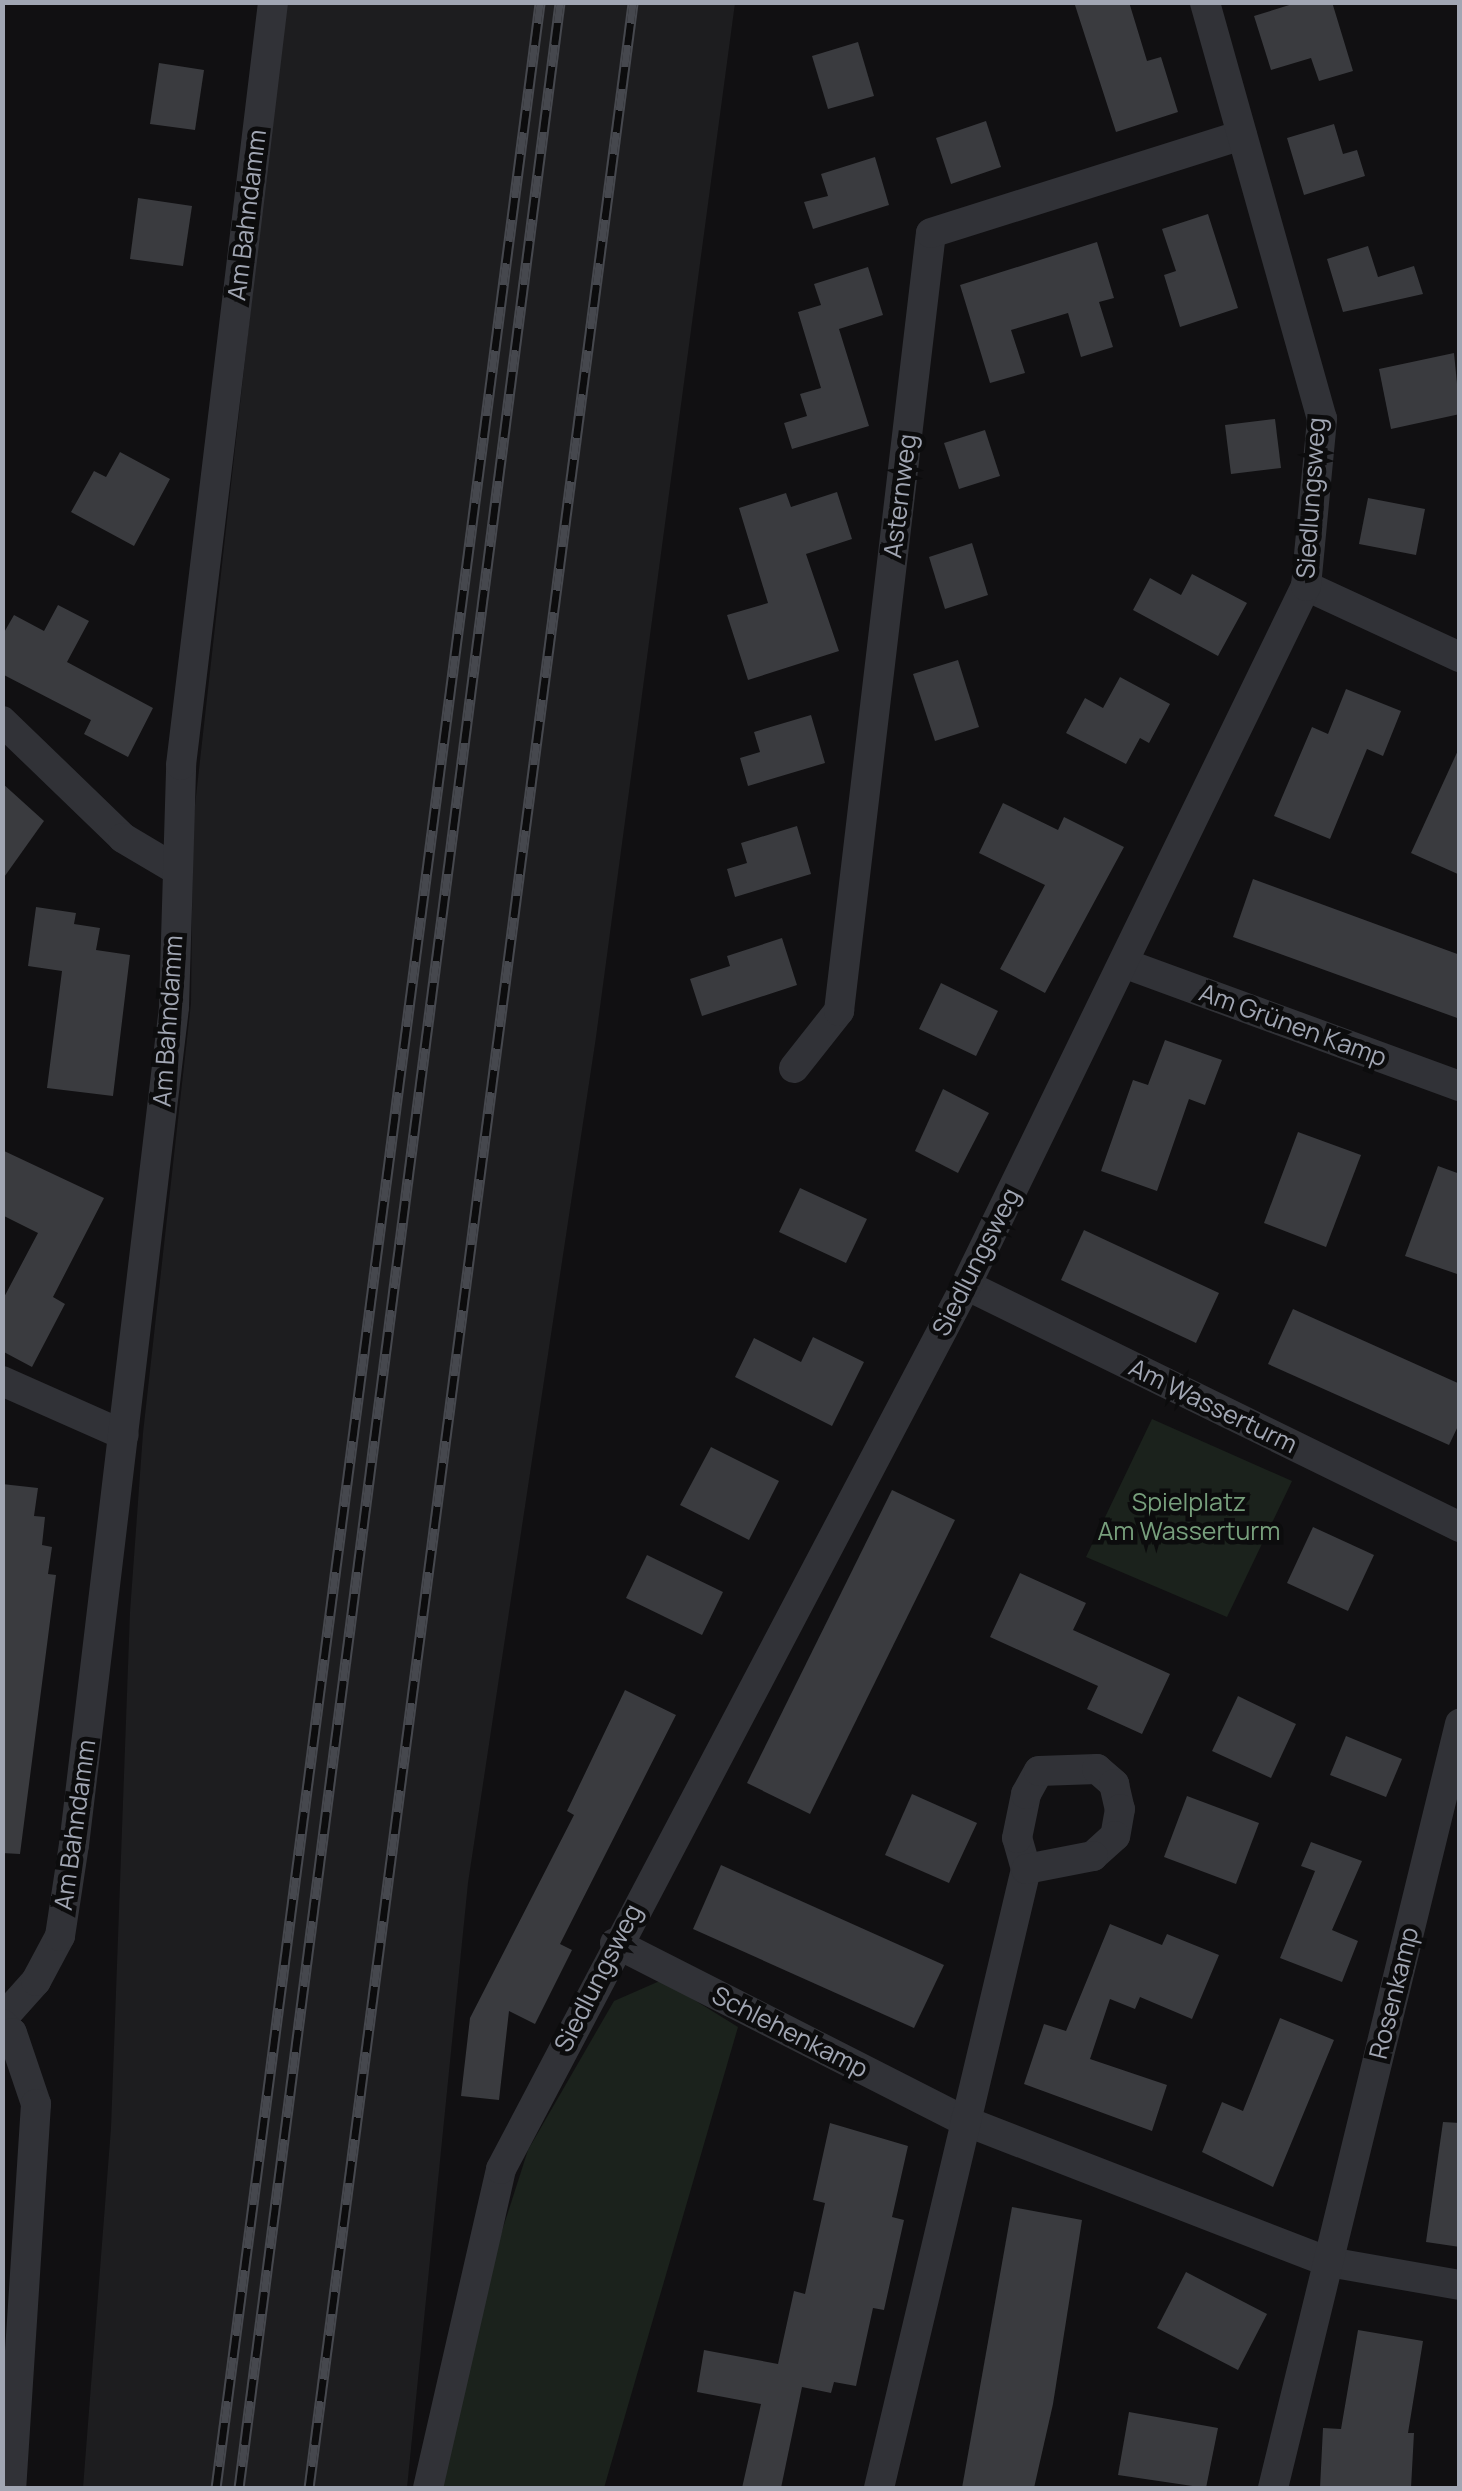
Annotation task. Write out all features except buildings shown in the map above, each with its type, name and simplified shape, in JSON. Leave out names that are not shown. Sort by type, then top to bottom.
[{"type":"street","name":"Am Bahndamm","points":[[11,2488],[36,2104],[6,2026],[60,1936],[174,1007],[181,765],[273,2]]},
{"type":"street","name":"Siedlungsweg","points":[[428,2488],[501,2169],[615,1943],[966,1285],[1126,964],[1306,586],[1322,418],[1204,2]]},
{"type":"street","name":"Asternweg","points":[[794,1068],[840,1012],[932,233],[1242,136]]},
{"type":"street","points":[[1306,586],[1460,657]]},
{"type":"street","points":[[2,721],[123,838],[177,870]]},
{"type":"street","name":"Am Grünen Kamp","points":[[1126,964],[1460,1086]]},
{"type":"street","name":"Am Wasserturm","points":[[966,1285],[1460,1527]]},
{"type":"street","points":[[2,1381],[124,1435]]},
{"type":"street","name":"Rosenkamp","points":[[1330,2262],[1460,1724]]},
{"type":"street","points":[[879,2488],[1026,1869]]},
{"type":"street","name":"Schlehenkamp","points":[[615,1943],[965,2121],[1330,2262],[1460,2285]]},
{"type":"street","points":[[1273,2488],[1330,2262]]},
{"type":"shaded area","points":[[285,3],[735,3],[596,1037],[468,1883],[407,2488],[83,2488],[111,2128],[130,1612],[143,1433],[191,1003],[193,823]]},
{"type":"green space","name":"Spielplatz Am Wasserturm","points":[[1152,1419],[1292,1481],[1227,1617],[1086,1557]]},
{"type":"green space","points":[[662,1980],[738,2027],[604,2488],[441,2488],[483,2290],[528,2150],[614,2001]]},
{"type":"railway","points":[[216,2488],[540,2]]},
{"type":"railway","points":[[239,2488],[560,2]]},
{"type":"railway","points":[[309,2488],[633,2]]}]
